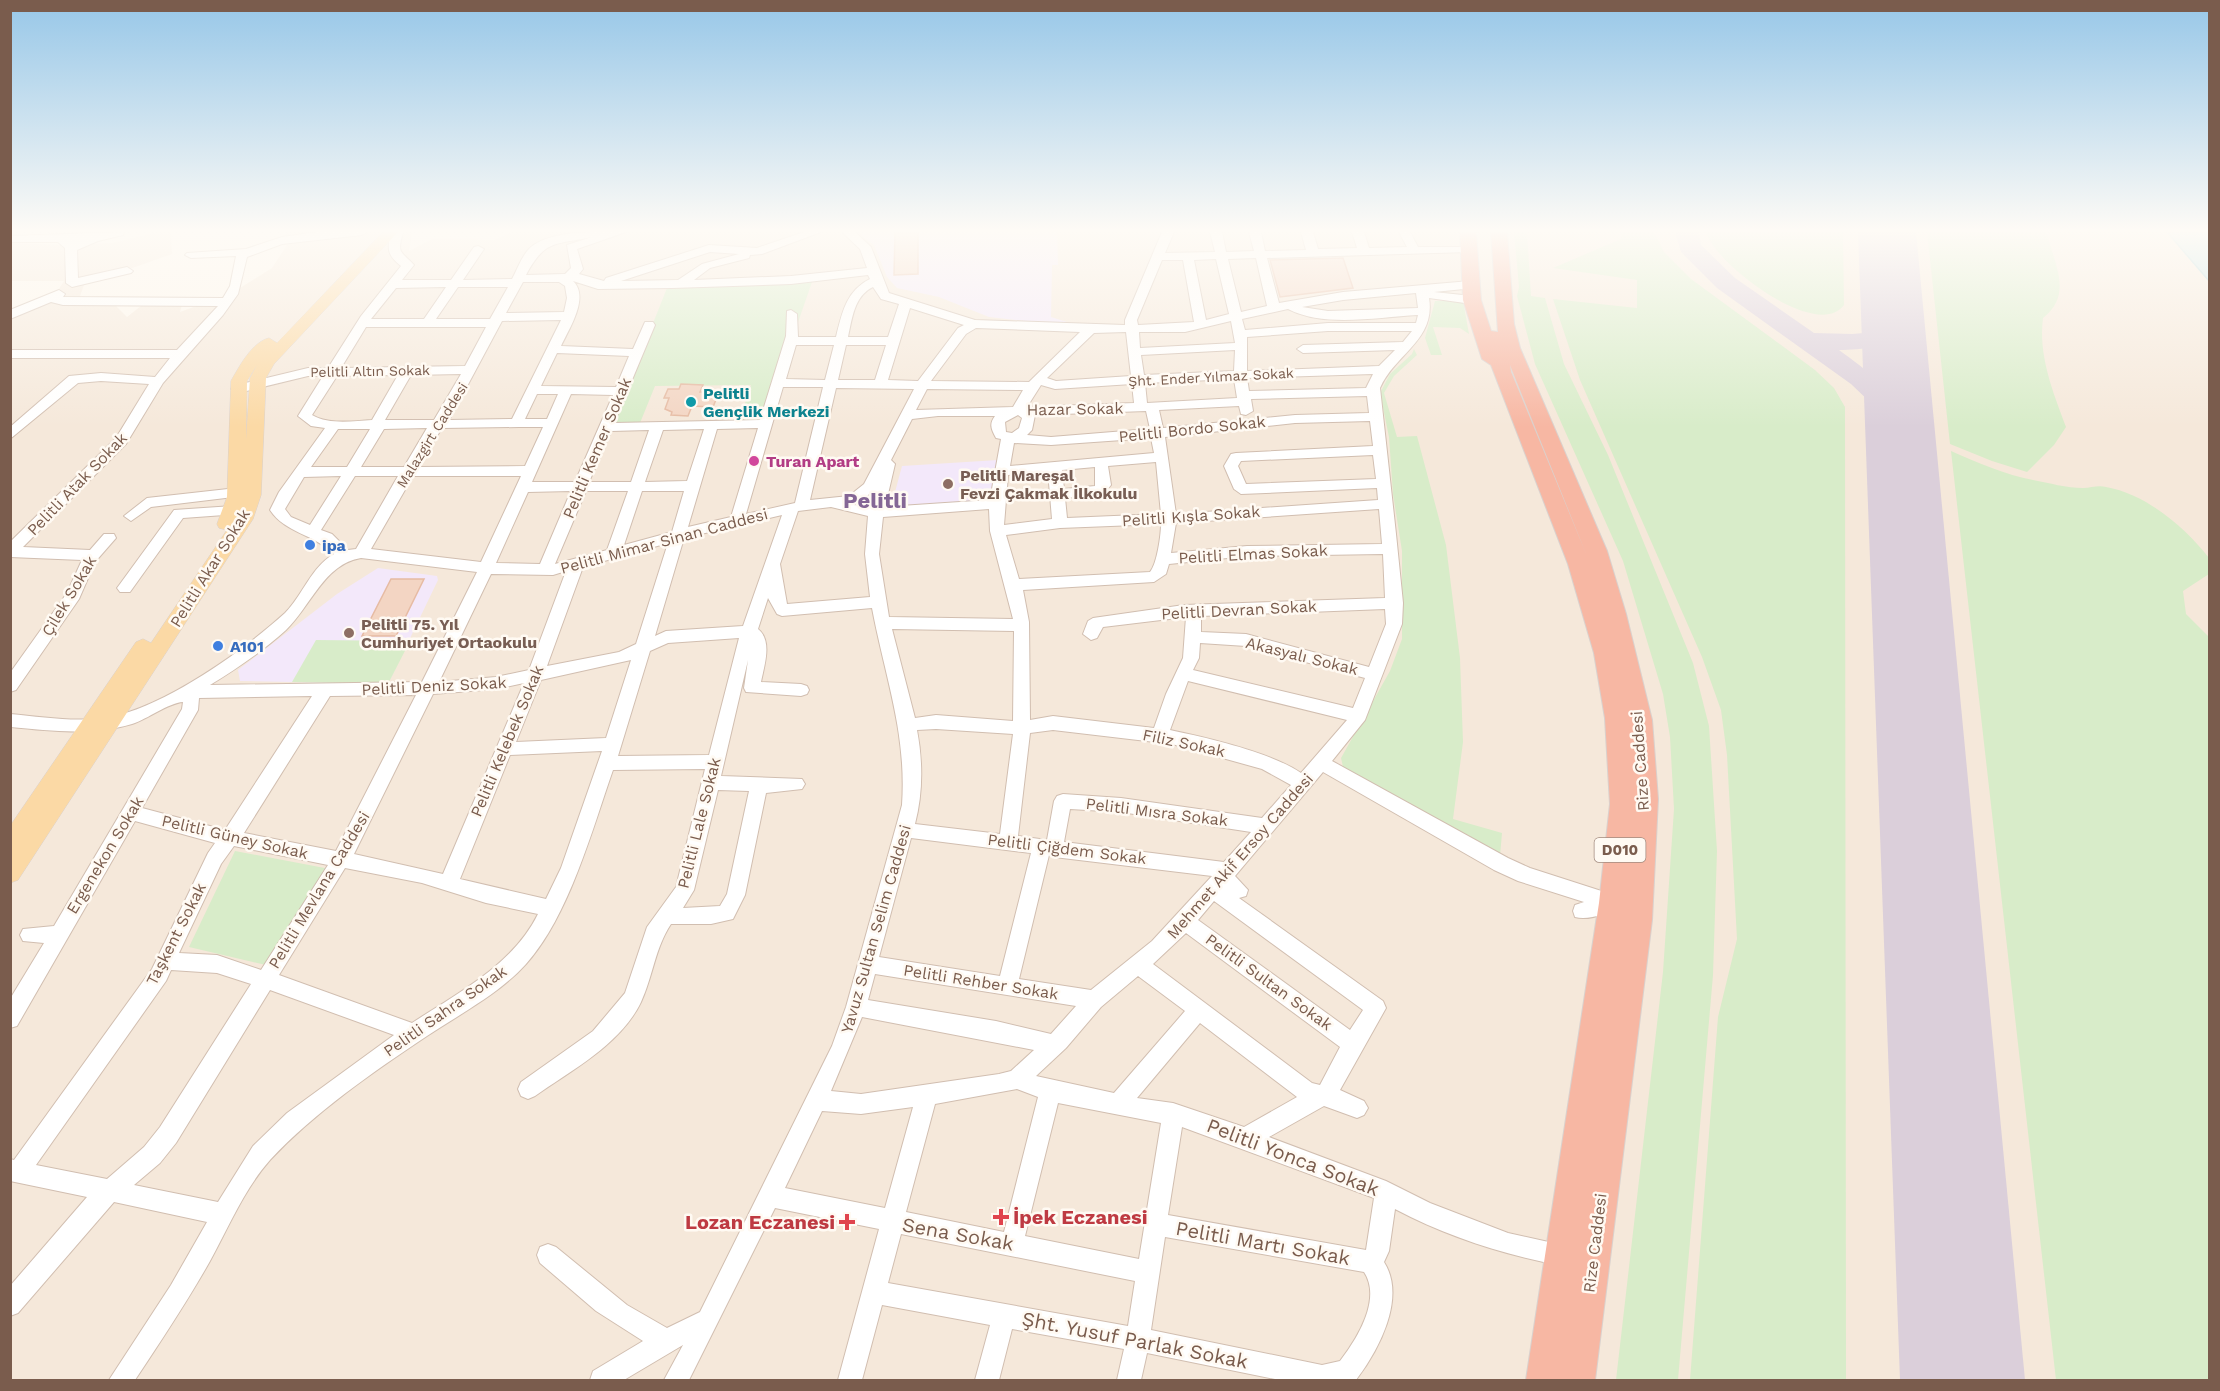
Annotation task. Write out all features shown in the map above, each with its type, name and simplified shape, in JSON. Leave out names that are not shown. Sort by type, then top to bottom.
[{"type":"highway","points":[[1472,297],[1478,324],[1501,386],[1525,403]]},
{"type":"highway","name":"Rize Caddesi","points":[[1487,297],[1502,372],[1525,403],[1596,551],[1615,614],[1640,720],[1645,799],[1638,920],[1578,1380]]},
{"type":"highway","name":"Rize Caddesi","points":[[1503,297],[1505,324],[1521,375],[1525,403],[1606,653],[1617,718],[1623,804],[1613,903],[1544,1380]]},
{"type":"highway","points":[[1516,297],[1525,403]]},
{"type":"main road","name":"Pelitli Akar Sokak","points":[[10,873],[233,511],[237,493],[238,389],[248,365],[314,297]]},
{"type":"main road","name":"Pelitli Akar Sokak","points":[[10,846],[101,724],[244,519],[250,503],[258,384],[267,362],[329,297]]},
{"type":"street","name":"Pelitli Atak Sokak","points":[[10,552],[18,535],[121,441],[158,381],[228,297]]},
{"type":"street","points":[[383,297],[363,323],[305,416],[316,423],[334,425],[550,423]]},
{"type":"street","points":[[428,323],[445,297]]},
{"type":"street","name":"Malazgirt Caddesi","points":[[361,553],[407,473],[445,416],[509,297]]},
{"type":"street","points":[[516,424],[569,316],[573,297]]},
{"type":"street","name":"Pelitli Lale Sokak","points":[[528,1089],[600,1038],[612,1026],[633,998],[654,933],[664,916],[685,890],[749,631],[772,561],[796,507],[850,304],[854,297]]},
{"type":"street","points":[[887,297],[974,324],[1131,330],[1205,324],[1274,308],[1345,297]]},
{"type":"street","name":"Pelitli Elmas Sokak","points":[[1139,297],[1132,314],[1131,330],[1137,380],[1162,457],[1169,543],[1162,559],[1247,551],[1390,549]]},
{"type":"street","points":[[1198,297],[1205,324],[1214,341]]},
{"type":"street","points":[[1231,297],[1241,340],[1240,375],[1249,424]]},
{"type":"street","points":[[1271,297],[1274,308]]},
{"type":"street","points":[[1422,297],[1423,319]]},
{"type":"street","points":[[1444,297],[1452,299],[1459,297]]},
{"type":"street","points":[[10,315],[51,298],[63,301],[225,302]]},
{"type":"street","points":[[880,384],[905,304]]},
{"type":"street","points":[[1290,305],[1302,312],[1316,314],[1423,319]]},
{"type":"street","points":[[737,521],[790,341],[793,326],[791,314]]},
{"type":"street","points":[[1316,314],[1320,348]]},
{"type":"street","points":[[363,323],[428,323],[569,316]]},
{"type":"street","points":[[1133,352],[1318,329],[1423,319]]},
{"type":"street","name":"Mehmet Akif Ersoy Caddesi","points":[[816,1100],[861,1104],[999,1084],[1017,1079],[1055,1045],[1094,1000],[1185,921],[1264,826],[1322,763],[1358,716],[1394,624],[1395,603],[1374,392],[1376,380],[1383,370],[1416,339],[1423,319]]},
{"type":"street","name":"Pelitli Mimar Sinan Caddesi","points":[[345,556],[361,553],[485,568],[545,570],[576,566],[680,535],[796,507],[853,500],[865,493],[922,385],[962,331],[974,324]]},
{"type":"street","name":"Pelitli Kemer Sokak","points":[[545,570],[649,325]]},
{"type":"street","points":[[1019,410],[1036,383],[1091,329]]},
{"type":"street","points":[[790,341],[892,341]]},
{"type":"street","points":[[1303,349],[1408,346]]},
{"type":"street","points":[[553,349],[638,353]]},
{"type":"street","points":[[10,354],[180,354]]},
{"type":"street","name":"Pelitli Altın Sokak","points":[[238,389],[298,373],[334,370],[469,370]]},
{"type":"street","points":[[313,531],[376,433],[379,417],[407,370]]},
{"type":"street","name":"Şht. Ender Yılmaz Sokak","points":[[778,383],[922,385],[1036,383],[1055,385],[1383,370]]},
{"type":"street","points":[[10,435],[74,379],[101,377],[158,381]]},
{"type":"street","points":[[533,390],[620,391]]},
{"type":"street","name":"Pelitli Mevlana Caddesi","points":[[10,1305],[69,1234],[110,1191],[152,1155],[168,1135],[340,860],[485,568],[566,391]]},
{"type":"street","name":"Hazar Sokak","points":[[905,415],[1146,407],[1244,398],[1374,392]]},
{"type":"street","points":[[1019,410],[1029,417],[1027,428],[1021,435],[1008,438],[998,431],[999,419],[1004,413],[1019,410]]},
{"type":"street","name":"Pelitli Bordo Sokak","points":[[1008,438],[1051,441],[1156,434],[1295,419],[1376,417]]},
{"type":"street","name":"Pelitli Sahra Sokak","points":[[121,1380],[178,1293],[223,1214],[261,1154],[295,1120],[414,1033],[486,986],[519,958],[534,938],[570,868],[614,744],[680,535],[712,424]]},
{"type":"street","points":[[605,427],[765,424]]},
{"type":"street","points":[[10,720],[101,724],[162,705],[282,624],[296,611],[334,561],[345,556],[327,538],[286,520],[277,510],[284,495],[334,425]]},
{"type":"street","points":[[613,554],[658,425]]},
{"type":"street","points":[[1008,438],[997,504],[997,531],[1014,585],[1021,626],[1017,792],[1008,841]]},
{"type":"street","name":"Yavuz Sultan Selim Caddesi","points":[[676,1380],[709,1320],[841,1049],[856,1008],[906,830],[914,787],[906,725],[879,602],[872,551],[891,446]]},
{"type":"street","points":[[1380,450],[1236,457],[1231,466],[1241,489],[1383,483]]},
{"type":"street","points":[[1002,471],[1162,457]]},
{"type":"street","points":[[1057,494],[1100,490],[1104,485],[1101,463]]},
{"type":"street","points":[[1055,467],[1060,523]]},
{"type":"street","points":[[302,472],[407,473],[524,479],[580,486],[694,486]]},
{"type":"street","points":[[131,516],[147,503],[237,493]]},
{"type":"street","points":[[827,503],[857,510],[997,504]]},
{"type":"street","name":"Pelitli Kışla Sokak","points":[[997,531],[1060,523],[1168,519],[1386,504]]},
{"type":"street","points":[[125,588],[179,513],[233,511]]},
{"type":"street","name":"Çilek Sokak","points":[[10,686],[74,595],[93,555],[109,538]]},
{"type":"street","points":[[10,552],[93,555]]},
{"type":"street","points":[[1014,585],[1154,577],[1161,570],[1162,559]]},
{"type":"street","points":[[772,561],[776,598],[782,610],[879,602]]},
{"type":"street","name":"Pelitli Kelebek Sokak","points":[[449,882],[534,676],[576,566]]},
{"type":"street","name":"Pelitli Devran Sokak","points":[[1091,634],[1094,625],[1099,622],[1194,611],[1395,603]]},
{"type":"street","points":[[1160,736],[1191,658],[1194,611]]},
{"type":"street","points":[[884,623],[1021,626]]},
{"type":"street","points":[[749,631],[757,637],[759,644],[752,688],[801,690]]},
{"type":"street","name":"Pelitli Deniz Sokak","points":[[184,692],[255,689],[427,688],[496,683],[622,657],[666,637],[689,633],[749,631]]},
{"type":"street","name":"Akasyalı Sokak","points":[[1193,637],[1246,640],[1375,675]]},
{"type":"street","points":[[1183,674],[1358,716]]},
{"type":"street","name":"Taşkent Sokak","points":[[14,1171],[159,975],[214,859],[243,820],[325,690]]},
{"type":"street","name":"Ergenekon Sokak","points":[[10,1019],[190,710],[192,701],[184,692]]},
{"type":"street","points":[[906,725],[936,722],[1020,728]]},
{"type":"street","name":"Filiz Sokak","points":[[1020,728],[1058,724],[1160,736],[1265,763],[1283,770],[1303,784]]},
{"type":"street","points":[[504,749],[614,744]]},
{"type":"street","points":[[607,763],[716,762]]},
{"type":"street","name":"Mehmet Akif Ersoy Caddesi","points":[[1322,763],[1452,837],[1526,875],[1613,903]]},
{"type":"street","points":[[711,783],[747,783],[759,786],[796,784]]},
{"type":"street","points":[[664,916],[711,916],[726,913],[736,895],[759,786]]},
{"type":"street","name":"Pelitli Mısra Sokak","points":[[1048,848],[1063,801],[1121,805],[1264,826]]},
{"type":"street","name":"Pelitli Güney Sokak","points":[[129,812],[198,832],[449,882],[486,895],[550,908]]},
{"type":"street","name":"Pelitli Çiğdem Sokak","points":[[906,830],[1008,841],[1221,878]]},
{"type":"street","points":[[1007,986],[1048,848]]},
{"type":"street","points":[[1221,878],[1239,890]]},
{"type":"street","points":[[1221,878],[1376,1008],[1353,1044],[1325,1096],[1307,1101],[1277,1123],[1246,1138]]},
{"type":"street","points":[[1582,911],[1613,903]]},
{"type":"street","name":"Pelitli Sultan Sokak","points":[[1185,921],[1353,1044]]},
{"type":"street","points":[[30,935],[58,934]]},
{"type":"street","points":[[166,961],[217,964],[414,1033]]},
{"type":"street","name":"Pelitli Rehber Sokak","points":[[868,964],[1094,1000]]},
{"type":"street","points":[[1138,964],[1307,1092],[1357,1108]]},
{"type":"street","points":[[856,1008],[996,1030],[1055,1045]]},
{"type":"street","points":[[1118,1104],[1198,1010]]},
{"type":"street","name":"Pelitli Yonca Sokak","points":[[1017,1079],[1050,1091],[1173,1113],[1246,1138],[1386,1192],[1424,1212],[1508,1244],[1563,1255]]},
{"type":"street","points":[[1012,1243],[1050,1091]]},
{"type":"street","points":[[850,1380],[927,1093]]},
{"type":"street","points":[[1129,1380],[1138,1341],[1173,1113]]},
{"type":"street","points":[[14,1171],[223,1214]]},
{"type":"street","name":"Pelitli Martı Sokak","points":[[1155,1224],[1371,1262],[1378,1251],[1386,1192]]},
{"type":"street","name":"Sena Sokak","points":[[769,1196],[892,1222],[1012,1243],[1147,1272]]},
{"type":"street","points":[[548,1255],[594,1293],[649,1333],[667,1340]]},
{"type":"street","name":"Şht. Yusuf Parlak Sokak","points":[[873,1292],[1322,1377],[1347,1372],[1366,1347],[1383,1294],[1380,1276],[1371,1262]]},
{"type":"street","points":[[987,1380],[1004,1316]]},
{"type":"street","points":[[602,1380],[667,1340],[709,1320]]},
{"type":"shaded area","points":[[50,297],[85,297],[112,302],[127,317],[146,302],[183,301],[180,312],[221,297],[2210,297],[2209,1380],[11,1380],[10,314]]},
{"type":"shaded area","points":[[939,297],[1051,297],[1051,317],[1070,323],[1052,324],[989,317]]},
{"type":"shaded area","name":"Pelitli Mareşal Fevzi Çakmak İlkokulu","points":[[998,460],[995,501],[891,507],[902,466]]},
{"type":"shaded area","name":"Pelitli 75. Yıl Cumhuriyet Ortaokulu","points":[[378,568],[437,576],[438,580],[388,684],[240,681],[238,670],[337,594]]},
{"type":"green space","points":[[663,297],[807,297],[763,423],[739,422],[751,385],[655,386],[640,423],[613,424]]},
{"type":"green space","points":[[1517,297],[1545,298],[1564,364],[1608,455],[1693,663],[1709,726],[1717,851],[1713,975],[1678,1380],[1616,1380],[1663,972],[1674,809],[1670,737],[1663,694],[1623,561],[1535,364]]},
{"type":"green space","points":[[1637,297],[1715,297],[1815,370],[1834,388],[1845,407],[1846,1380],[1690,1380],[1718,1017],[1737,939],[1727,755],[1721,710],[1702,657],[1580,380],[1553,299],[1637,308]]},
{"type":"green space","points":[[1774,297],[1844,297],[1844,305],[1831,314],[1812,314]]},
{"type":"green space","points":[[1934,297],[2058,297],[2052,309],[2043,318],[2042,332],[2048,373],[2066,427],[2054,445],[2027,472],[1950,444]]},
{"type":"green space","points":[[1435,301],[1463,301],[1469,334],[1460,328],[1433,327],[1442,355],[1431,355],[1425,338]]},
{"type":"green space","points":[[1414,349],[1417,355],[1394,376],[1384,393],[1397,437],[1417,436],[1446,545],[1460,658],[1463,742],[1453,819],[1502,833],[1500,856],[1344,771],[1341,758],[1390,671],[1402,639],[1402,551],[1393,494],[1389,437],[1380,393],[1390,374],[1412,354]]},
{"type":"green space","points":[[1951,451],[1991,468],[2023,478],[2071,487],[2103,486],[2136,497],[2150,504],[2176,524],[2209,558],[2209,574],[2183,591],[2186,614],[2210,638],[2209,1380],[2056,1380]]},
{"type":"green space","points":[[316,640],[410,641],[388,684],[292,682]]},
{"type":"green space","points":[[235,851],[330,869],[266,965],[189,947]]},
{"type":"building","name":"Pelitli Gençlik Merkezi","points":[[681,384],[703,385],[700,392],[719,392],[713,407],[692,406],[688,416],[671,415],[672,412],[665,409],[669,398],[664,398],[668,389],[679,389]]},
{"type":"building","name":"Pelitli 75. Yıl Cumhuriyet Ortaokulu","points":[[391,579],[424,579],[396,636],[362,636]]},
{"type":"taxiway","points":[[1746,297],[1861,378],[1883,399],[1898,420]]},
{"type":"taxiway","points":[[1808,340],[1841,343],[1863,341],[1892,328]]},
{"type":"runway","points":[[1891,297],[1963,1380]]},
{"type":"place","name":"Pelitli Gençlik Merkezi","points":[[691,402]]},
{"type":"place","name":"Turan Apart","points":[[754,461]]},
{"type":"place","name":"Pelitli Mareşal Fevzi Çakmak İlkokulu","points":[[948,484]]},
{"type":"place","name":"ipa","points":[[310,545]]},
{"type":"place","name":"Pelitli 75. Yıl Cumhuriyet Ortaokulu","points":[[349,633]]},
{"type":"place","name":"A101","points":[[218,646]]},
{"type":"place","name":"İpek Eczanesi","points":[[1001,1217]]},
{"type":"place","name":"Lozan Eczanesi","points":[[847,1222]]},
{"type":"district","name":"Pelitli","points":[[875,500]]}]
